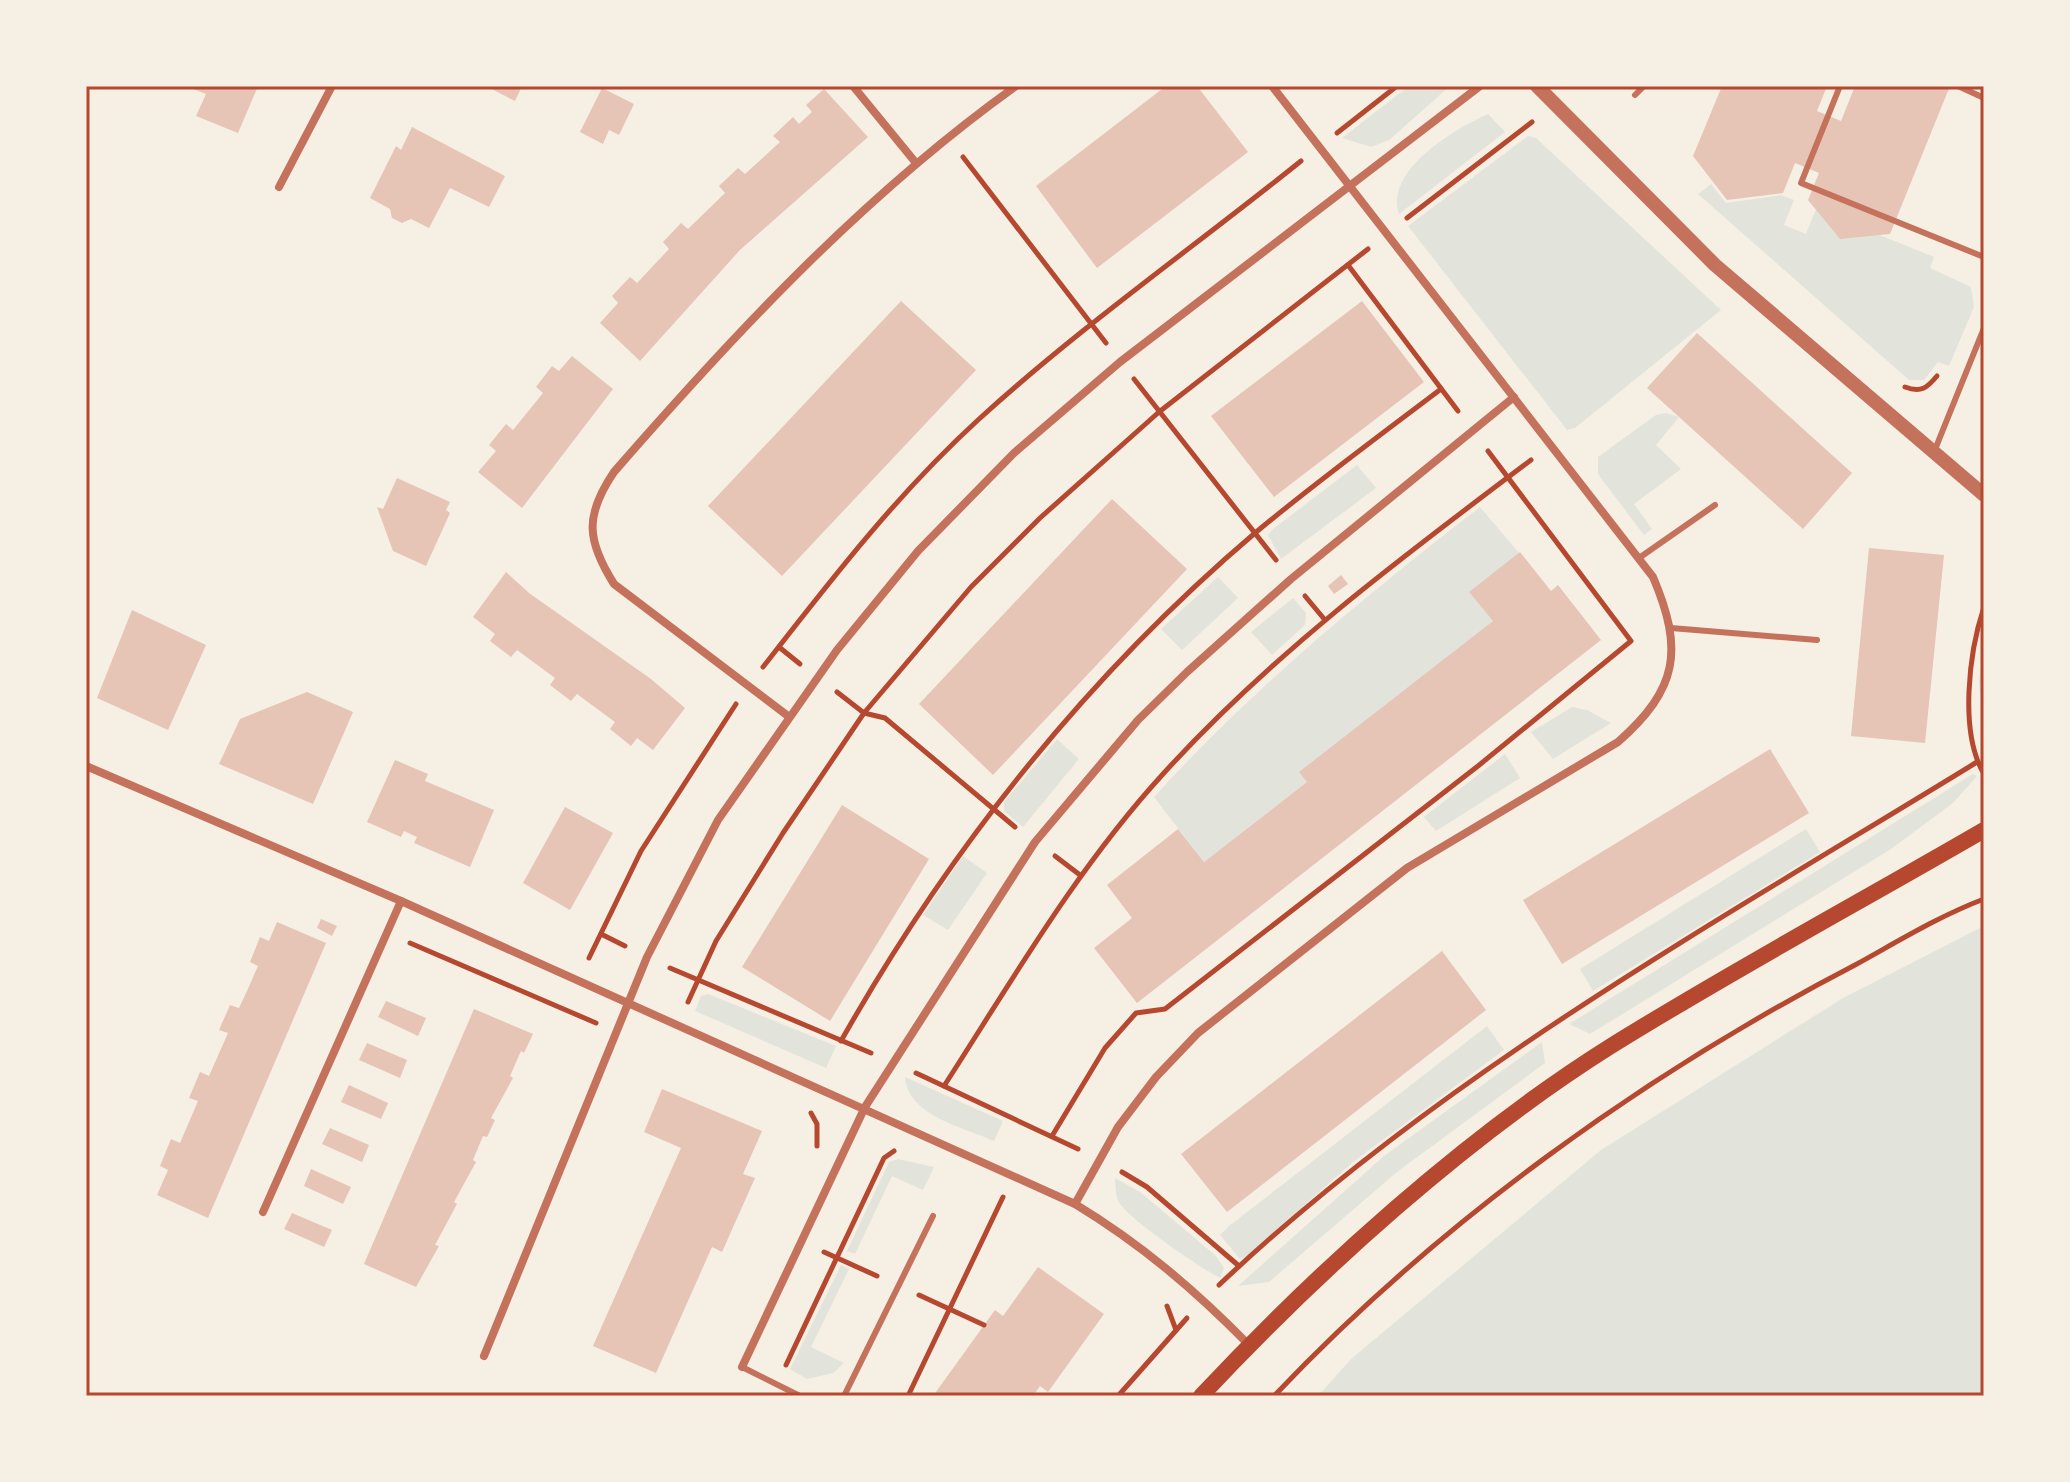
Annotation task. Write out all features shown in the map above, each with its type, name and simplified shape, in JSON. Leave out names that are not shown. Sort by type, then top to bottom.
[{"type":"main road","points":[[1201,1396],[1249,1345],[1423,1185],[1528,1104],[1610,1047],[1984,830]]},
{"type":"street","points":[[279,187],[332,86]]},
{"type":"street","points":[[853,86],[916,163]]},
{"type":"street","points":[[788,716],[614,584],[597,557],[592,536],[593,513],[599,494],[614,472],[721,349],[916,163],[1016,86]]},
{"type":"street","points":[[1075,1204],[1118,1127],[1156,1077],[1234,1002],[1407,868],[1618,742],[1643,720],[1662,690],[1670,666],[1671,628],[1653,577],[1272,86]]},
{"type":"street","points":[[484,1356],[647,957],[718,820],[788,716],[918,551],[1014,453],[1120,362],[1480,86]]},
{"type":"street","points":[[1537,86],[1715,265],[1984,495]]},
{"type":"street","points":[[742,1367],[865,1107],[1035,842],[1127,732],[1187,672],[1291,579],[1514,397]]},
{"type":"street","points":[[86,766],[401,901],[1075,1204],[1126,1235],[1204,1299],[1249,1345]]},
{"type":"street","points":[[263,1212],[401,901]]},
{"type":"lane","points":[[1635,95],[1644,86]]},
{"type":"lane","points":[[1840,86],[1801,183],[1984,257]]},
{"type":"lane","points":[[1958,86],[1984,98]]},
{"type":"lane","points":[[1934,452],[1984,328]]},
{"type":"lane","points":[[1639,558],[1715,505]]},
{"type":"lane","points":[[1671,628],[1817,640]]},
{"type":"lane","points":[[844,1396],[933,1216]]},
{"type":"lane","points":[[742,1367],[800,1396]]},
{"type":"path","points":[[678,1024],[716,941],[783,833],[864,713],[971,587],[1040,518],[1159,412],[1555,105]]},
{"type":"path","points":[[1052,1136],[1105,1048],[1136,1013],[1165,1009],[1466,775],[1631,641],[1348,265]]},
{"type":"path","points":[[1895,378],[1917,391],[1928,387],[1938,374],[1963,384]]},
{"type":"path","points":[[841,1041],[925,901],[991,809],[1100,683],[1255,534],[1441,389]]},
{"type":"path","points":[[944,1086],[1080,875],[1163,774],[1236,699],[1312,630],[1551,445]]},
{"type":"path","points":[[1984,607],[1977,630],[1969,694],[1977,762],[1984,774]]},
{"type":"path","points":[[864,713],[885,718],[983,798],[991,809],[1080,875]]},
{"type":"path","points":[[1118,1396],[1204,1299],[1239,1266],[1395,1138],[1577,1005],[1977,762]]},
{"type":"path","points":[[1274,1396],[1340,1327],[1491,1198],[1654,1085],[1795,996],[1984,899]]},
{"type":"path","points":[[601,934],[697,981],[893,1062],[1100,1159],[1147,1187],[1239,1266]]},
{"type":"path","points":[[777,1384],[884,1158],[893,1150],[908,1154]]},
{"type":"path","points":[[990,1190],[1017,1203]]},
{"type":"path","points":[[908,1396],[1003,1196]]},
{"type":"path","points":[[1162,1300],[1176,1331]]},
{"type":"shaded area","points":[[1409,86],[1450,86],[1389,140],[1371,147],[1342,138]]},
{"type":"shaded area","points":[[1488,114],[1505,132],[1399,214],[1397,198],[1402,182],[1412,167],[1441,141]]},
{"type":"shaded area","points":[[1528,136],[1536,138],[1721,310],[1575,428],[1567,430],[1408,226]]},
{"type":"shaded area","points":[[1711,184],[1726,203],[1781,195],[1794,200],[1784,225],[1806,234],[1816,209],[1934,257],[1930,268],[1971,287],[1974,307],[1949,366],[1938,362],[1924,380],[1909,380],[1698,194]]},
{"type":"shaded area","points":[[1666,413],[1679,417],[1656,445],[1681,469],[1634,504],[1652,529],[1644,535],[1598,474],[1598,457],[1656,415]]},
{"type":"shaded area","points":[[1357,465],[1376,488],[1281,559],[1268,535]]},
{"type":"shaded area","points":[[1480,507],[1520,554],[1470,592],[1493,621],[1307,782],[1204,862],[1154,797],[1270,681],[1394,575]]},
{"type":"shaded area","points":[[1218,577],[1238,598],[1182,650],[1161,629]]},
{"type":"shaded area","points":[[1293,598],[1306,613],[1305,625],[1272,655],[1251,632]]},
{"type":"shaded area","points":[[1984,641],[1984,743],[1979,681]]},
{"type":"shaded area","points":[[1572,707],[1587,710],[1611,723],[1553,759],[1531,732]]},
{"type":"shaded area","points":[[1057,739],[1079,759],[1023,827],[1004,811],[1004,802]]},
{"type":"shaded area","points":[[1505,754],[1520,778],[1436,831],[1424,817]]},
{"type":"shaded area","points":[[1973,774],[1977,776],[1953,803],[1891,849],[1590,1034],[1569,1024]]},
{"type":"shaded area","points":[[1806,829],[1820,852],[1593,991],[1580,969]]},
{"type":"shaded area","points":[[963,856],[987,873],[948,930],[923,915]]},
{"type":"shaded area","points":[[1984,926],[1984,1396],[1318,1396],[1351,1359],[1601,1150],[1843,998]]},
{"type":"shaded area","points":[[708,994],[836,1046],[826,1068],[695,1011],[701,996]]},
{"type":"shaded area","points":[[1487,1026],[1504,1050],[1353,1162],[1240,1259],[1220,1235],[1229,1226]]},
{"type":"shaded area","points":[[1542,1042],[1545,1063],[1397,1172],[1269,1282],[1238,1286],[1384,1156]]},
{"type":"shaded area","points":[[905,1077],[1003,1121],[994,1141],[926,1111],[908,1090]]},
{"type":"shaded area","points":[[898,1159],[934,1167],[923,1190],[892,1176],[855,1254],[847,1251],[889,1162]]},
{"type":"shaded area","points":[[1115,1178],[1140,1192],[1215,1255],[1224,1268],[1220,1278],[1166,1243],[1125,1210],[1116,1193]]},
{"type":"shaded area","points":[[841,1265],[849,1269],[811,1347],[844,1363],[833,1373],[807,1379],[790,1369]]},
{"type":"building","points":[[194,86],[258,86],[238,133],[196,116],[206,94],[193,89]]},
{"type":"building","points":[[486,86],[522,86],[515,101]]},
{"type":"building","points":[[1166,86],[1197,86],[1248,152],[1097,268],[1036,186]]},
{"type":"building","points":[[1722,86],[1827,86],[1817,111],[1841,121],[1855,86],[1950,86],[1890,234],[1840,239],[1808,200],[1819,173],[1795,163],[1783,193],[1727,200],[1693,156]]},
{"type":"building","points":[[602,88],[634,104],[619,135],[609,130],[603,144],[580,132]]},
{"type":"building","points":[[824,89],[868,137],[740,250],[640,361],[600,323],[618,303],[612,296],[630,277],[637,283],[669,249],[663,242],[681,223],[688,229],[725,193],[719,186],[738,168],[745,174],[780,142],[773,136],[793,117],[799,124],[812,112],[806,105]]},
{"type":"building","points":[[412,127],[505,176],[489,207],[450,188],[429,228],[411,219],[402,223],[392,218],[390,209],[370,198],[396,146],[401,150]]},
{"type":"building","points":[[901,301],[976,370],[782,576],[708,506]]},
{"type":"building","points":[[1362,301],[1424,382],[1274,497],[1211,416]]},
{"type":"building","points":[[1697,333],[1852,473],[1803,529],[1647,388]]},
{"type":"building","points":[[572,356],[613,389],[522,508],[478,472],[496,451],[489,445],[506,424],[513,430],[543,393],[536,387],[552,366],[559,371]]},
{"type":"building","points":[[397,478],[450,502],[446,510],[450,513],[426,566],[393,551],[377,507],[383,509]]},
{"type":"building","points":[[1112,499],[1187,569],[993,775],[919,704]]},
{"type":"building","points":[[1869,548],[1944,555],[1925,743],[1851,736]]},
{"type":"building","points":[[1520,552],[1551,591],[1558,585],[1601,640],[1137,1003],[1094,948],[1132,918],[1107,885],[1178,829],[1204,862],[1307,782],[1299,772],[1493,621],[1469,592]]},
{"type":"building","points":[[506,572],[529,593],[651,679],[685,708],[653,750],[637,738],[631,746],[610,729],[615,722],[577,694],[571,701],[550,685],[555,678],[517,650],[511,657],[490,641],[495,634],[473,617]]},
{"type":"building","points":[[1341,575],[1348,584],[1334,594],[1328,586]]},
{"type":"building","points":[[132,610],[206,645],[168,730],[97,698]]},
{"type":"building","points":[[307,692],[353,712],[313,804],[219,764],[240,719]]},
{"type":"building","points":[[1770,749],[1809,813],[1562,964],[1523,900]]},
{"type":"building","points":[[395,760],[428,774],[425,781],[494,810],[470,867],[414,843],[417,837],[404,831],[401,837],[367,822]]},
{"type":"building","points":[[842,805],[929,859],[830,1021],[742,967]]},
{"type":"building","points":[[565,807],[613,833],[570,910],[523,883]]},
{"type":"building","points":[[321,919],[337,926],[332,936],[317,928]]},
{"type":"building","points":[[277,922],[326,943],[208,1218],[157,1195],[168,1170],[160,1166],[171,1139],[180,1143],[198,1101],[189,1098],[200,1072],[209,1076],[228,1033],[219,1030],[230,1005],[239,1008],[258,966],[250,962],[260,937],[269,941]]},
{"type":"building","points":[[1442,951],[1486,1010],[1227,1212],[1181,1154]]},
{"type":"building","points":[[386,1001],[426,1018],[418,1036],[378,1017]]},
{"type":"building","points":[[474,1009],[533,1034],[524,1053],[521,1051],[510,1076],[513,1078],[491,1118],[495,1120],[487,1137],[483,1136],[473,1160],[476,1162],[435,1245],[439,1246],[416,1287],[364,1264]]},
{"type":"building","points":[[367,1043],[407,1060],[400,1078],[359,1060]]},
{"type":"building","points":[[349,1085],[388,1103],[381,1119],[341,1102]]},
{"type":"building","points":[[662,1089],[762,1131],[743,1174],[755,1178],[722,1252],[712,1247],[656,1373],[593,1346],[681,1148],[644,1132]]},
{"type":"building","points":[[330,1128],[369,1145],[362,1162],[322,1144]]},
{"type":"building","points":[[311,1169],[351,1187],[343,1204],[304,1186]]},
{"type":"building","points":[[292,1213],[332,1230],[324,1247],[284,1229]]},
{"type":"building","points":[[1038,1267],[1104,1314],[1048,1392],[1040,1386],[1033,1396],[933,1396],[995,1310],[1003,1316]]}]
